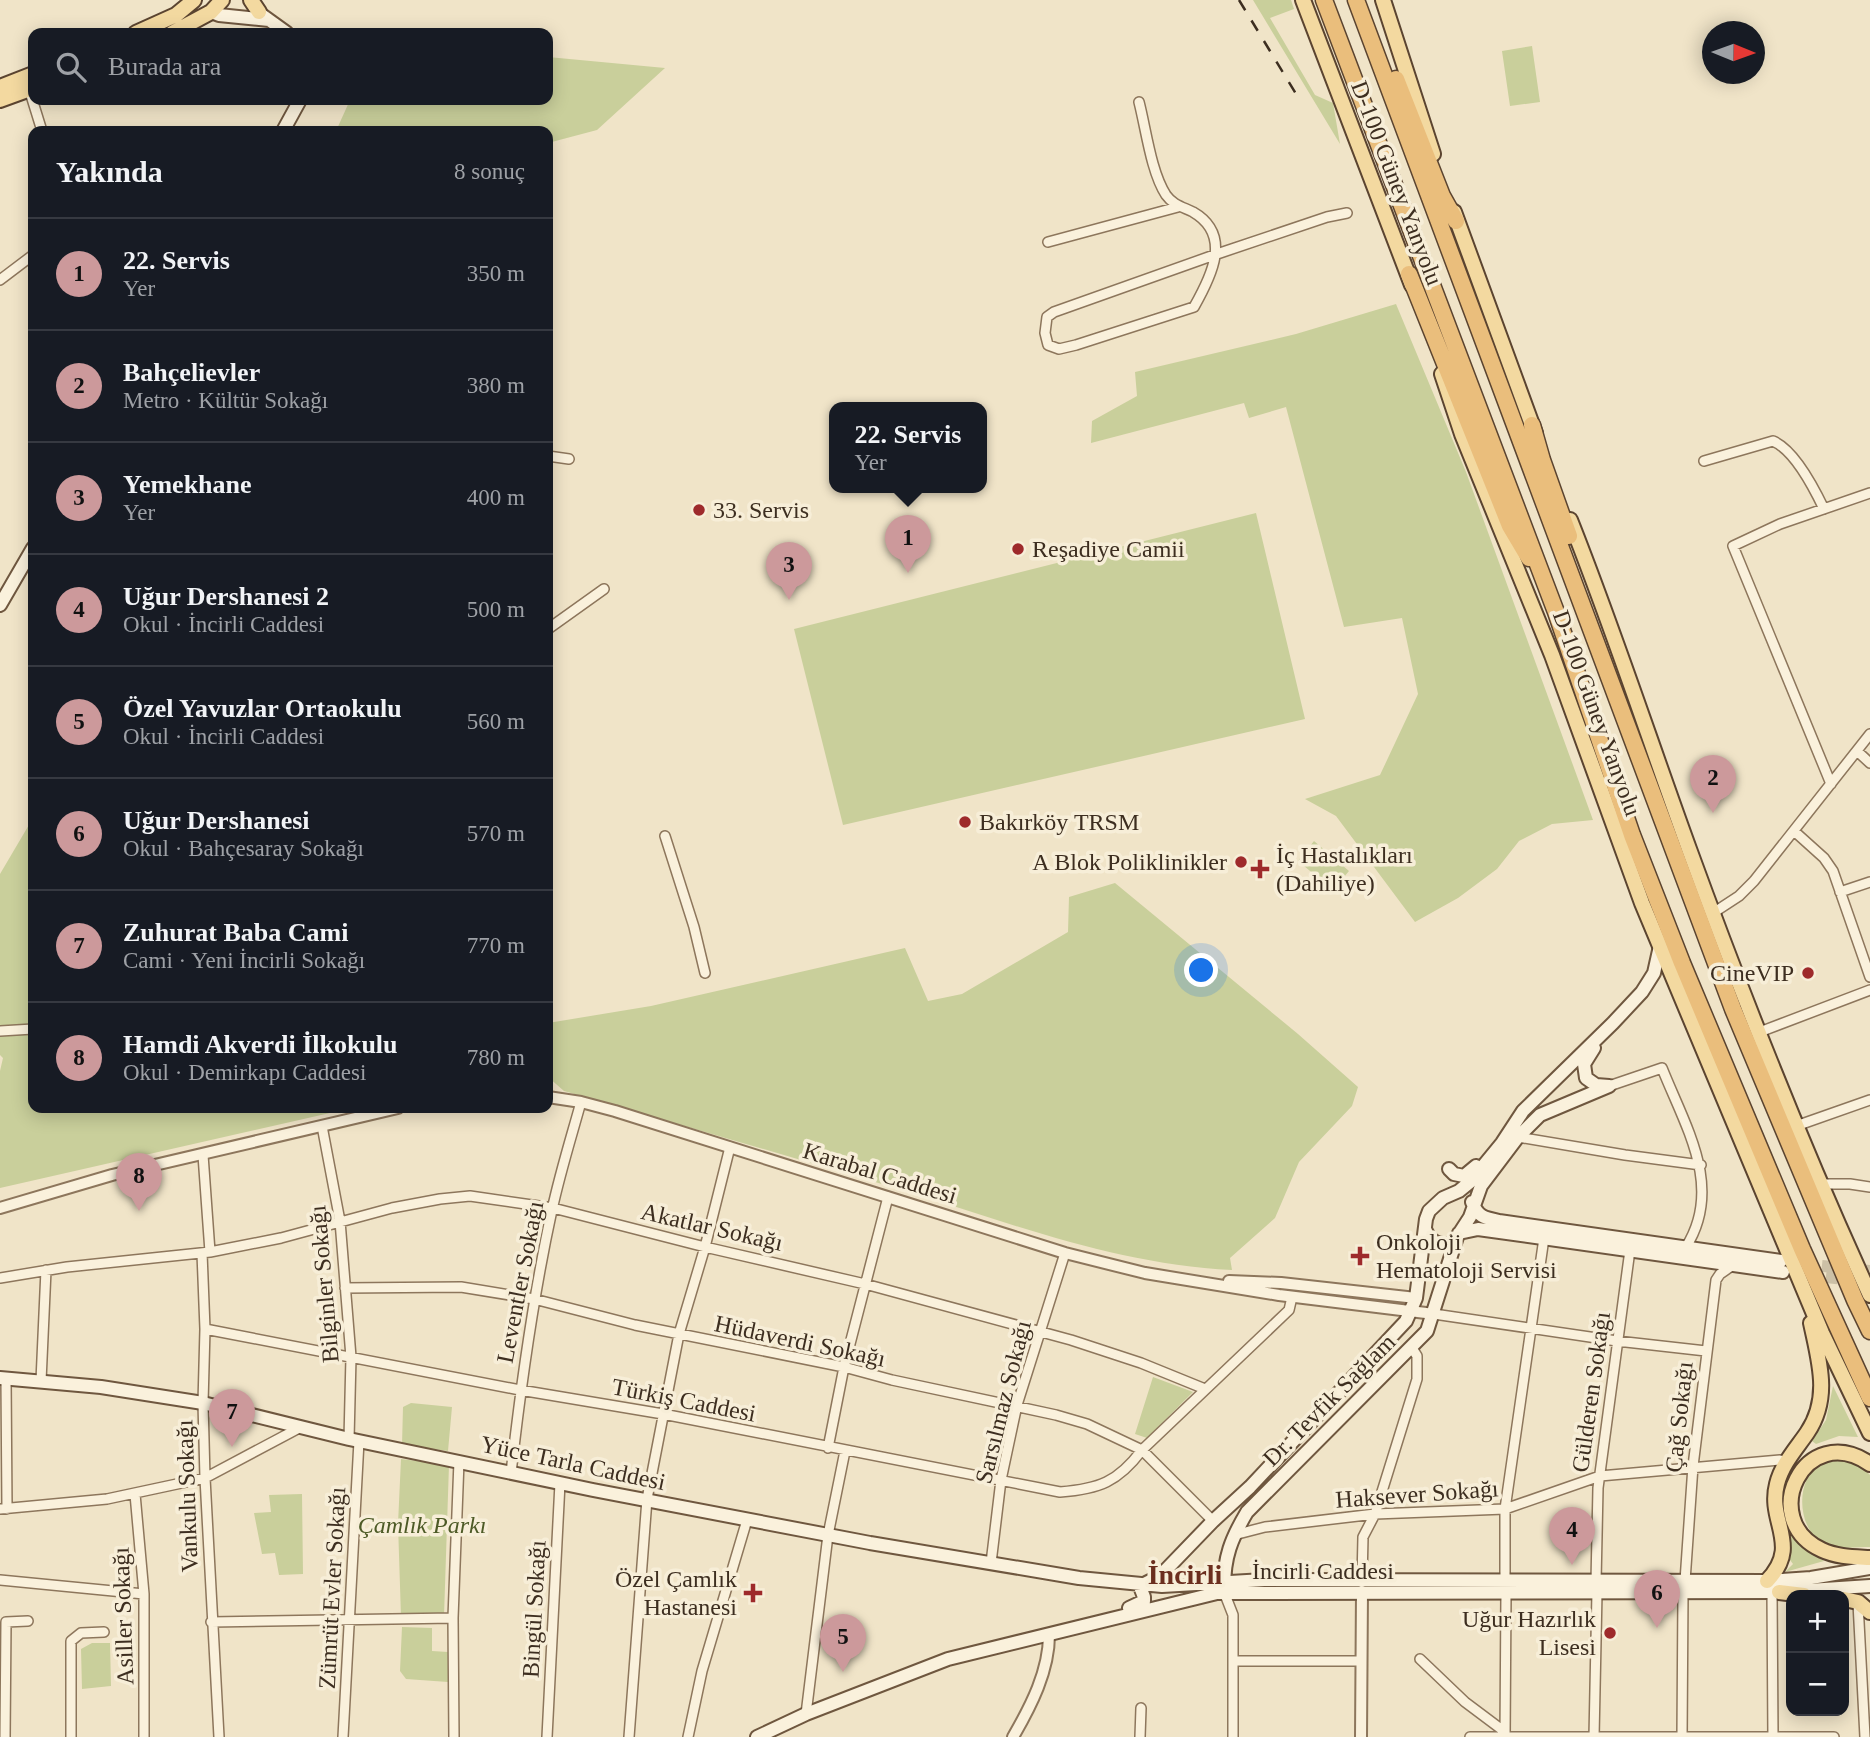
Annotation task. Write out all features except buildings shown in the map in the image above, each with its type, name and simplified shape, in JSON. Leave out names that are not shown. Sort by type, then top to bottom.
[{"type":"highway","points":[[1325,0],[1540,571],[1632,835],[1682,963],[1797,1237],[1870,1398]]},
{"type":"highway","points":[[1356,1],[1382,46],[1442,196],[1457,221]]},
{"type":"highway","points":[[1356,1],[1733,1009],[1870,1331]]},
{"type":"highway","points":[[1409,274],[1510,526],[1540,571]]},
{"type":"highway","points":[[1532,425],[1609,652],[1614,688]]},
{"type":"main road","points":[[147,28],[176,15],[197,0],[219,15],[260,10]]},
{"type":"main road","points":[[181,28],[211,12],[222,0]]},
{"type":"main road","points":[[244,0],[281,28]]},
{"type":"main road","name":"D-100 Güney Yanyolu","points":[[1303,0],[1409,274],[1462,434],[1552,655],[1642,903],[1822,1333],[1870,1433]]},
{"type":"main road","points":[[1383,0],[1406,77],[1457,221],[1532,425],[1608,616],[1757,1033],[1870,1295]]},
{"type":"main road","points":[[0,87],[28,76]]},
{"type":"main road","points":[[0,100],[28,89]]},
{"type":"main road","points":[[286,126],[297,105]]},
{"type":"main road","points":[[0,605],[28,557]]},
{"type":"main road","points":[[1105,1620],[1143,1601],[1139,1584],[1150,1583],[1160,1576],[1250,1487],[1406,1321],[1414,1304],[1429,1211],[1443,1198],[1471,1182],[1523,1111],[1642,992],[1654,973],[1660,946]]},
{"type":"main road","points":[[1609,1086],[1589,1082],[1584,1068],[1588,1056],[1613,1023]]},
{"type":"main road","points":[[1457,1238],[1470,1217],[1481,1186],[1518,1137],[1540,1115],[1609,1086]]},
{"type":"main road","points":[[1449,1169],[1454,1174],[1464,1176],[1474,1169],[1491,1149],[1502,1143]]},
{"type":"main road","points":[[1425,1229],[1430,1239],[1438,1244],[1478,1229],[1733,1265],[1782,1266],[1686,1247],[1499,1221],[1483,1217],[1476,1212],[1469,1197],[1459,1191]]},
{"type":"main road","name":"Dr. Tevfik Sağlam","points":[[1220,1587],[1234,1535],[1251,1507],[1427,1331],[1457,1238]]},
{"type":"main road","points":[[1848,1246],[1861,1257],[1870,1260]]},
{"type":"main road","points":[[1786,1591],[1773,1588],[1783,1552],[1775,1494],[1787,1460],[1815,1420],[1821,1404],[1823,1386],[1805,1291]]},
{"type":"main road","name":"Yüce Tarla Caddesi","points":[[3,1379],[101,1387],[203,1403],[354,1440],[747,1520],[1079,1578],[1139,1584]]},
{"type":"main road","points":[[1870,1464],[1848,1453],[1836,1452],[1816,1458],[1799,1472],[1793,1484],[1790,1504],[1802,1535],[1819,1549],[1870,1559]]},
{"type":"main road","name":"Dr. Tevfik Sağlam","points":[[1220,1587],[1216,1566],[1222,1545],[1250,1487]]},
{"type":"main road","name":"İncirli Caddesi","points":[[1773,1588],[1811,1578],[1870,1568]]},
{"type":"main road","name":"İncirli Caddesi","points":[[1139,1584],[1220,1587],[1870,1586]]},
{"type":"main road","name":"İncirli Caddesi","points":[[757,1737],[806,1714],[948,1659],[1049,1635],[1220,1587]]},
{"type":"street","points":[[1139,102],[1158,180],[1167,197],[1178,207],[1193,212],[1209,225],[1217,254],[1211,278],[1194,307],[1076,345],[1059,348],[1048,345],[1045,333],[1047,317],[1054,312],[1217,254],[1327,217],[1347,213]]},
{"type":"street","points":[[35,105],[41,126]]},
{"type":"street","points":[[1048,242],[1178,207]]},
{"type":"street","points":[[0,280],[28,259]]},
{"type":"street","points":[[1704,461],[1773,441],[1782,445],[1814,487],[1824,509]]},
{"type":"street","points":[[553,457],[569,459]]},
{"type":"street","points":[[1831,784],[1733,546],[1780,524],[1870,493]]},
{"type":"street","points":[[553,625],[604,589]]},
{"type":"street","points":[[1713,913],[1739,896],[1870,734]]},
{"type":"street","points":[[1857,751],[1870,763]]},
{"type":"street","points":[[1794,831],[1824,858],[1833,871],[1870,977]]},
{"type":"street","points":[[665,836],[694,927],[705,973]]},
{"type":"street","points":[[1840,892],[1870,882]]},
{"type":"street","points":[[1757,1033],[1870,990]]},
{"type":"street","points":[[0,1031],[28,1029]]},
{"type":"street","points":[[1609,1086],[1662,1068],[1701,1165],[1702,1210],[1698,1226],[1686,1247]]},
{"type":"street","name":"Karabal Caddesi","points":[[553,1098],[581,1102],[1065,1253],[1145,1273],[1292,1297],[1414,1304]]},
{"type":"street","points":[[1796,1126],[1870,1100]]},
{"type":"street","name":"Leventler Sokağı","points":[[511,1473],[534,1299],[552,1208],[581,1102]]},
{"type":"street","points":[[0,1208],[112,1175],[377,1113]]},
{"type":"street","name":"Bilginler Sokağı","points":[[322,1126],[340,1221],[351,1357],[354,1440]]},
{"type":"street","points":[[1518,1137],[1701,1165]]},
{"type":"street","points":[[629,1737],[647,1499],[679,1334],[705,1247],[730,1147]]},
{"type":"street","name":"Vankulu Sokağı","points":[[203,1155],[206,1252],[203,1403],[205,1478],[219,1737]]},
{"type":"street","points":[[1821,1184],[1870,1187]]},
{"type":"street","name":"Akatlar Sokağı","points":[[0,1278],[46,1270],[206,1252],[281,1238],[340,1221],[440,1199],[470,1196],[552,1208],[705,1247],[864,1283],[1141,1363],[1205,1389]]},
{"type":"street","points":[[828,1448],[864,1283],[888,1197]]},
{"type":"street","points":[[1505,1735],[1504,1509],[1544,1238]]},
{"type":"street","name":"Gülderen Sokağı","points":[[1594,1737],[1600,1476],[1630,1250]]},
{"type":"street","name":"Sarsılmaz Sokağı","points":[[990,1563],[1001,1480],[1017,1405],[1065,1253]]},
{"type":"street","name":"Çağ Sokağı","points":[[1682,1737],[1684,1586],[1693,1466],[1716,1280],[1720,1273],[1733,1265]]},
{"type":"street","points":[[41,1381],[46,1270]]},
{"type":"street","name":"Karabal Caddesi","points":[[1202,1281],[1281,1283],[1414,1304],[1434,1314]]},
{"type":"street","name":"Hüdaverdi Sokağı","points":[[345,1288],[461,1287],[534,1299],[679,1334],[1017,1405],[1087,1424],[1142,1450],[1213,1521]]},
{"type":"street","name":"Türkiş Caddesi","points":[[205,1329],[520,1390],[663,1414],[1060,1493],[1086,1490],[1107,1483],[1128,1469],[1142,1450],[1289,1310],[1292,1297]]},
{"type":"street","points":[[1434,1314],[1706,1351]]},
{"type":"street","points":[[1361,1737],[1363,1537],[1375,1514],[1417,1379],[1417,1356],[1412,1348]]},
{"type":"street","points":[[3,1379],[4,1509],[135,1494],[205,1478],[302,1427]]},
{"type":"street","name":"Zümrüt Evler Sokağı","points":[[343,1737],[354,1440]]},
{"type":"street","points":[[806,1714],[828,1535],[845,1451]]},
{"type":"street","name":"Haksever Sokağı","points":[[1234,1535],[1265,1527],[1375,1514],[1504,1509],[1600,1476],[1780,1460]]},
{"type":"street","points":[[454,1737],[453,1618],[459,1461]]},
{"type":"street","name":"Bingül Sokağı","points":[[547,1737],[559,1483]]},
{"type":"street","name":"Asiller Sokağı","points":[[135,1494],[144,1594],[144,1737]]},
{"type":"street","points":[[1251,1507],[1250,1513],[1254,1520],[1265,1527]]},
{"type":"street","points":[[688,1737],[702,1671],[747,1520]]},
{"type":"street","points":[[0,1580],[144,1594]]},
{"type":"street","points":[[1220,1587],[1233,1615],[1233,1737]]},
{"type":"street","points":[[1773,1588],[1773,1737]]},
{"type":"street","points":[[1857,1604],[1865,1737]]},
{"type":"street","points":[[211,1622],[453,1618]]},
{"type":"street","points":[[5,1737],[6,1622],[28,1621]]},
{"type":"street","points":[[71,1737],[71,1642],[81,1633],[104,1632]]},
{"type":"street","points":[[1013,1737],[1029,1710],[1044,1671],[1049,1635]]},
{"type":"street","points":[[1420,1659],[1505,1735]]},
{"type":"street","points":[[1233,1661],[1360,1661]]},
{"type":"street","points":[[1140,1737],[1141,1708]]},
{"type":"street","points":[[1471,1737],[1834,1737]]},
{"type":"green space","points":[[1253,0],[1291,0],[1294,9],[1270,18],[1315,95],[1333,103],[1340,144]]},
{"type":"green space","points":[[1532,46],[1540,102],[1510,106],[1502,51]]},
{"type":"green space","points":[[553,57],[665,68],[597,130],[553,142],[553,126],[338,126],[348,105],[553,105]]},
{"type":"green space","points":[[1396,304],[1466,472],[1593,820],[1552,824],[1519,841],[1497,869],[1458,898],[1415,922],[1336,816],[1305,799],[1380,775],[1418,694],[1402,618],[1344,627],[1286,407],[1249,418],[1244,403],[1091,443],[1092,421],[1137,396],[1135,372],[1296,334]]},
{"type":"green space","points":[[1256,513],[1305,719],[843,825],[794,629]]},
{"type":"green space","points":[[28,826],[28,1113],[330,1113],[0,1188],[0,1071],[3,1058],[0,1055],[0,874]]},
{"type":"green space","points":[[1314,841],[1349,871],[1333,890],[1298,861]]},
{"type":"green space","points":[[1115,883],[1358,1087],[1352,1106],[1299,1162],[1275,1218],[1230,1258],[1232,1270],[1191,1267],[1109,1252],[1029,1230],[564,1091],[553,1081],[553,1022],[651,1006],[905,948],[928,1001],[962,994],[1068,932],[1069,897]]},
{"type":"green space","points":[[1153,1377],[1193,1392],[1147,1438],[1135,1434]]},
{"type":"green space","points":[[1833,1386],[1858,1437],[1839,1436],[1816,1444],[1812,1441],[1826,1420]]},
{"type":"green space","points":[[411,1403],[452,1407],[448,1451],[402,1445],[403,1407]]},
{"type":"green space","name":"Çamlık Parkı","points":[[401,1459],[449,1465],[444,1616],[401,1617],[398,1524]]},
{"type":"green space","points":[[1842,1461],[1857,1465],[1870,1475],[1870,1547],[1831,1546],[1811,1533],[1806,1522],[1802,1496],[1805,1483],[1811,1473],[1822,1464]]},
{"type":"green space","points":[[302,1494],[303,1574],[279,1575],[275,1553],[262,1554],[254,1513],[271,1512],[269,1495]]},
{"type":"green space","points":[[1792,1534],[1806,1549],[1824,1561],[1785,1572],[1793,1564],[1790,1560]]},
{"type":"green space","points":[[402,1627],[432,1628],[432,1651],[448,1652],[448,1682],[406,1679],[400,1671]]},
{"type":"green space","points":[[92,1643],[110,1643],[111,1686],[82,1689],[81,1649]]},
{"type":"tunnel","points":[[1804,1264],[1870,1271]]},
{"type":"tunnel","points":[[1808,1275],[1852,1280]]},
{"type":"railway","points":[[1239,0],[1301,102]]},
{"type":"place","name":"33. Servis","points":[[699,510]]},
{"type":"place","name":"Reşadiye Camii","points":[[1018,549]]},
{"type":"place","name":"22. Servis","points":[[908,573]]},
{"type":"place","name":"Yemekhane","points":[[789,600]]},
{"type":"place","name":"Bahçelievler","points":[[1713,813]]},
{"type":"place","name":"Bakırköy TRSM","points":[[965,822]]},
{"type":"place","name":"A Blok Poliklinikler","points":[[1241,862]]},
{"type":"place","name":"İç Hastalıkları (Dahiliye)","points":[[1260,869]]},
{"type":"place","name":"CineVIP","points":[[1808,973]]},
{"type":"place","name":"Hamdi Akverdi İlkokulu","points":[[139,1211]]},
{"type":"place","name":"Onkoloji Hematoloji Servisi","points":[[1360,1256]]},
{"type":"place","name":"Zuhurat Baba Cami","points":[[232,1447]]},
{"type":"place","name":"Uğur Dershanesi 2","points":[[1572,1565]]},
{"type":"place","name":"Özel Çamlık Hastanesi","points":[[753,1593]]},
{"type":"place","name":"Uğur Dershanesi","points":[[1657,1628]]},
{"type":"place","name":"Uğur Hazırlık Lisesi","points":[[1610,1633]]},
{"type":"place","name":"Özel Yavuzlar Ortaokulu","points":[[843,1672]]},
{"type":"district","name":"İncirli","points":[[1185,1574]]}]
